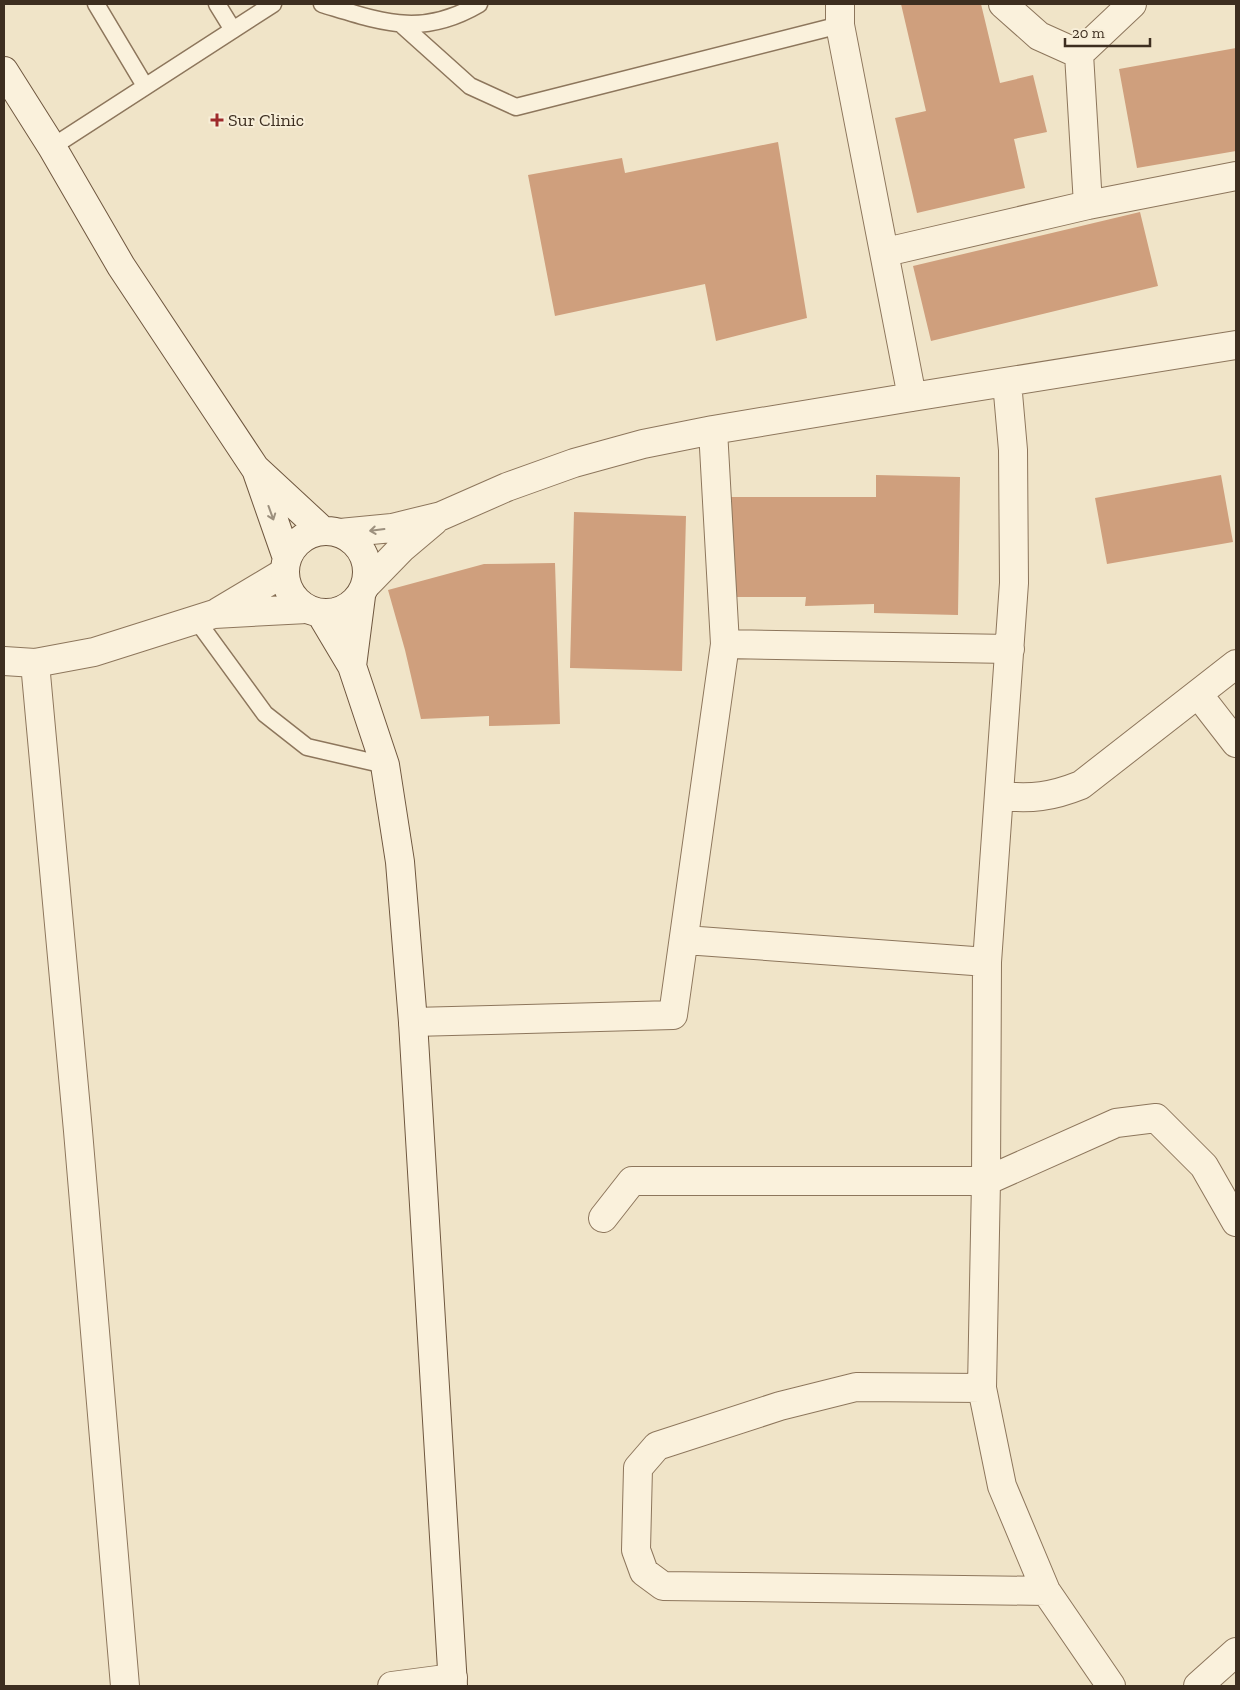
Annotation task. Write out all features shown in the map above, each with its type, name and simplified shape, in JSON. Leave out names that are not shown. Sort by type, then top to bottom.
[{"type":"street","points":[[1003,4],[1039,36],[1079,54]]},
{"type":"street","points":[[1079,54],[1132,4]]},
{"type":"street","points":[[840,15],[912,397]]},
{"type":"street","points":[[1079,54],[1088,205]]},
{"type":"street","points":[[4,71],[52,147],[121,266],[255,468],[286,565],[287,587],[295,600],[314,611],[352,666],[385,765],[400,862],[413,1022],[453,1682],[392,1686]]},
{"type":"street","points":[[886,252],[1088,205],[1236,176]]},
{"type":"street","points":[[4,661],[35,663],[94,652],[205,616],[286,565],[297,542],[314,532],[392,528],[442,516],[507,487],[574,464],[643,444],[713,430],[1236,345]]},
{"type":"street","points":[[1007,382],[1013,450],[1015,517],[1010,649],[987,962],[986,1181],[982,1388],[1002,1486],[1046,1591],[1111,1686]]},
{"type":"street","points":[[413,1022],[673,1015],[726,644],[713,430]]},
{"type":"street","points":[[255,468],[331,532],[351,539],[360,548],[366,560],[368,573],[363,591],[352,666]]},
{"type":"street","points":[[205,616],[343,610],[402,548],[442,516]]},
{"type":"street","points":[[726,644],[1010,649]]},
{"type":"street","points":[[35,663],[80,1151],[124,1686]]},
{"type":"street","points":[[1000,796],[1028,799],[1046,797],[1081,785],[1236,664]]},
{"type":"street","points":[[1198,694],[1236,743]]},
{"type":"street","points":[[685,940],[987,962]]},
{"type":"street","points":[[603,1218],[632,1181],[986,1181],[1116,1123],[1156,1118],[1204,1166],[1236,1222]]},
{"type":"street","points":[[982,1388],[856,1386],[780,1406],[657,1446],[638,1468],[636,1550],[644,1572],[662,1586],[1046,1591]]},
{"type":"street","points":[[1198,1686],[1236,1652]]},
{"type":"lane","points":[[96,4],[145,86]]},
{"type":"lane","points":[[217,4],[233,30]]},
{"type":"lane","points":[[52,147],[273,4]]},
{"type":"lane","points":[[322,4],[376,20],[402,25],[428,24],[454,17],[479,4]]},
{"type":"lane","points":[[402,25],[470,86],[516,106],[840,15]]},
{"type":"lane","points":[[205,616],[264,714],[307,747],[385,765]]},
{"type":"building","points":[[901,4],[981,4],[1000,83],[1033,75],[1047,132],[1014,139],[1025,188],[917,213],[895,118],[926,111]]},
{"type":"building","points":[[1236,48],[1236,151],[1137,168],[1119,69]]},
{"type":"building","points":[[778,142],[807,318],[716,341],[705,284],[555,316],[528,175],[622,158],[625,173]]},
{"type":"building","points":[[1140,212],[1158,286],[931,341],[913,266]]},
{"type":"building","points":[[876,475],[960,477],[958,615],[874,613],[874,604],[805,606],[806,597],[725,597],[724,497],[876,497]]},
{"type":"building","points":[[1221,475],[1233,542],[1107,564],[1095,498]]},
{"type":"building","points":[[574,512],[686,516],[682,671],[570,668]]},
{"type":"building","points":[[555,563],[560,724],[489,726],[489,716],[421,719],[405,650],[388,590],[484,564]]},
{"type":"place","name":"Sur Clinic","points":[[217,120]]}]
